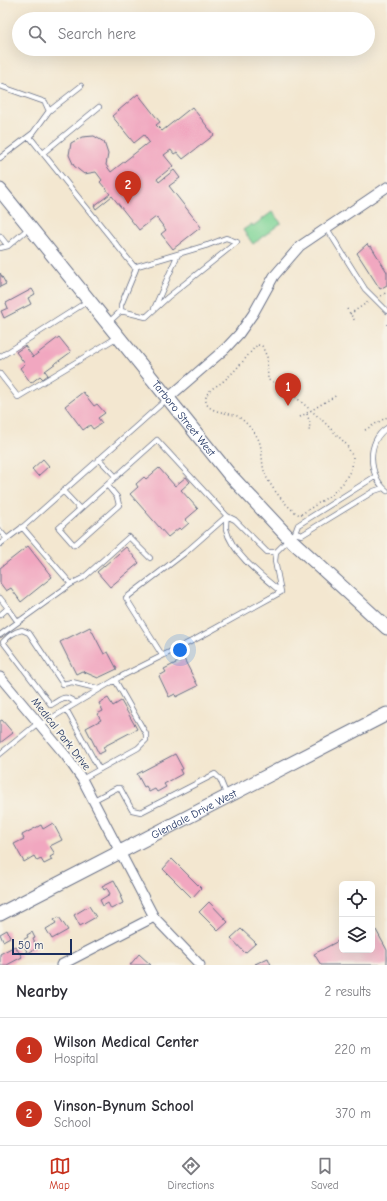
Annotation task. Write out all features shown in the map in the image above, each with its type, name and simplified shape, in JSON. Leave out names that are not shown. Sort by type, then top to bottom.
[{"type":"main road","name":"Tarboro Street West","points":[[0,190],[229,474],[387,628]]},
{"type":"main road","name":"Glendale Drive West","points":[[0,914],[387,714]]},
{"type":"street","points":[[167,399],[240,334],[274,276],[300,246],[387,187]]},
{"type":"street","name":"Medical Park Drive","points":[[0,677],[66,756],[82,779],[154,917],[200,965]]},
{"type":"street","points":[[61,965],[154,917]]},
{"type":"lane","points":[[0,86],[45,102],[49,111]]},
{"type":"lane","points":[[0,158],[29,136],[49,111],[81,86]]},
{"type":"lane","points":[[43,153],[99,107]]},
{"type":"lane","points":[[29,136],[136,269],[121,305],[121,311],[108,323]]},
{"type":"lane","points":[[0,248],[8,246],[30,227]]},
{"type":"lane","points":[[326,227],[365,289],[387,311]]},
{"type":"lane","points":[[0,236],[8,246]]},
{"type":"lane","points":[[121,311],[146,317],[168,297],[237,242],[226,238],[134,267]]},
{"type":"lane","points":[[152,313],[178,254]]},
{"type":"lane","points":[[0,357],[89,300]]},
{"type":"lane","points":[[0,374],[18,397],[118,336]]},
{"type":"lane","points":[[0,544],[22,527],[167,399]]},
{"type":"lane","points":[[292,536],[302,536],[374,491],[385,489],[373,470],[372,447],[382,431],[387,428]]},
{"type":"lane","points":[[107,485],[117,497],[119,505],[74,545],[59,528],[157,440],[227,516],[235,520],[266,552],[276,552]]},
{"type":"lane","points":[[99,459],[116,477]]},
{"type":"lane","points":[[281,592],[275,561],[276,552],[292,536],[298,525],[376,476]]},
{"type":"lane","points":[[63,491],[80,509]]},
{"type":"lane","points":[[227,516],[226,529],[235,547],[254,570],[281,592]]},
{"type":"lane","points":[[162,655],[126,598],[186,552],[227,516]]},
{"type":"lane","points":[[22,527],[71,584]]},
{"type":"lane","points":[[0,531],[7,539]]},
{"type":"lane","points":[[0,635],[71,584],[83,578],[130,537],[150,558]]},
{"type":"lane","points":[[0,754],[39,724],[115,680],[196,639],[281,592]]},
{"type":"lane","points":[[0,598],[18,622]]},
{"type":"lane","points":[[0,615],[8,608]]},
{"type":"lane","points":[[76,703],[68,697],[64,697],[51,705],[3,642],[15,631],[22,630],[28,633],[63,684],[72,682],[100,689]]},
{"type":"lane","points":[[82,779],[138,748],[146,740],[146,734],[115,680]]},
{"type":"lane","points":[[66,709],[99,769]]},
{"type":"lane","points":[[94,800],[117,788],[120,788],[132,810],[141,812],[215,774],[220,779],[227,797]]},
{"type":"path","points":[[350,314],[387,292]]},
{"type":"path","points":[[346,308],[355,321]]},
{"type":"path","points":[[258,345],[262,346],[266,351],[267,378],[270,382],[279,384],[311,411],[351,450],[353,464],[348,475],[338,489],[300,515],[292,510],[268,481],[264,470],[260,445],[256,436],[243,420],[236,415],[217,412],[206,402],[209,392],[231,375],[258,345]]},
{"type":"path","points":[[300,417],[337,395]]},
{"type":"path","points":[[307,414],[310,423],[309,432]]},
{"type":"path","points":[[365,430],[387,417]]},
{"type":"green space","points":[[272,212],[281,223],[253,244],[243,230],[252,224],[253,226]]},
{"type":"building","points":[[138,94],[160,122],[156,125],[162,131],[192,107],[214,135],[183,159],[177,152],[174,154],[171,150],[164,155],[173,166],[157,179],[159,182],[174,170],[180,178],[169,186],[201,227],[173,249],[161,234],[166,230],[156,217],[139,230],[112,196],[96,209],[94,206],[110,194],[100,182],[102,180],[96,172],[84,174],[74,166],[69,155],[71,143],[82,137],[94,136],[104,142],[108,154],[106,165],[111,172],[149,142],[144,135],[134,143],[112,116]]},
{"type":"building","points":[[367,244],[369,247],[371,246],[387,272],[387,285],[380,289],[357,253]]},
{"type":"building","points":[[0,273],[6,284],[0,287]]},
{"type":"building","points":[[32,289],[35,294],[28,298],[31,304],[4,318],[1,311],[8,308],[6,303]]},
{"type":"building","points":[[59,337],[71,352],[45,371],[48,375],[43,379],[40,376],[31,383],[20,368],[25,364],[16,352],[25,346],[33,357]]},
{"type":"building","points":[[83,392],[94,406],[97,404],[105,413],[98,418],[102,423],[93,429],[90,425],[83,430],[65,406]]},
{"type":"building","points":[[43,459],[49,466],[38,476],[32,469]]},
{"type":"building","points":[[159,468],[175,486],[186,477],[190,482],[181,490],[198,509],[185,520],[189,523],[181,530],[179,528],[168,537],[130,494],[138,487],[136,484],[144,477],[146,479]]},
{"type":"building","points":[[28,546],[52,577],[21,602],[11,588],[6,591],[0,583],[0,568]]},
{"type":"building","points":[[126,547],[139,563],[110,587],[97,572]]},
{"type":"building","points":[[90,627],[104,654],[108,652],[117,669],[98,678],[82,671],[76,674],[60,642]]},
{"type":"building","points":[[184,659],[198,686],[176,697],[175,694],[169,697],[159,676],[166,672],[164,669]]},
{"type":"building","points":[[108,698],[113,706],[121,701],[137,729],[103,747],[105,751],[99,754],[86,728],[101,720],[97,714],[103,711],[99,703]]},
{"type":"building","points":[[2,720],[13,733],[0,743],[0,721]]},
{"type":"building","points":[[175,754],[183,769],[180,770],[182,774],[164,784],[166,787],[157,792],[155,789],[149,792],[146,786],[144,787],[137,774]]},
{"type":"building","points":[[53,823],[62,840],[50,846],[55,854],[50,857],[52,860],[44,864],[41,859],[37,861],[34,856],[24,862],[14,844],[24,839],[22,835],[41,825],[43,829]]},
{"type":"building","points":[[172,859],[201,888],[192,898],[163,869]]},
{"type":"building","points":[[114,880],[122,895],[120,896],[123,903],[111,909],[108,903],[103,906],[100,900],[110,894],[107,888],[104,890],[102,886]]},
{"type":"building","points":[[209,902],[228,922],[218,931],[199,912]]},
{"type":"building","points":[[89,906],[96,917],[80,926],[74,915]]},
{"type":"building","points":[[59,917],[68,930],[52,939],[46,929],[56,923],[54,920]]},
{"type":"building","points":[[241,929],[256,943],[245,953],[231,938]]},
{"type":"building","points":[[7,930],[10,937],[3,941],[0,934]]},
{"type":"building","points":[[375,930],[387,950],[387,965],[321,965],[314,954],[339,941],[339,953],[375,953]]},
{"type":"building","points":[[32,932],[37,948],[28,953],[21,941],[28,937],[27,935]]},
{"type":"building","points":[[15,946],[22,957],[7,965],[0,965],[0,954]]},
{"type":"building","points":[[139,954],[151,965],[130,965]]},
{"type":"building","points":[[268,958],[271,965],[255,964]]},
{"type":"place","name":"Vinson-Bynum School","points":[[128,204]]},
{"type":"place","name":"Wilson Medical Center","points":[[288,406]]}]
